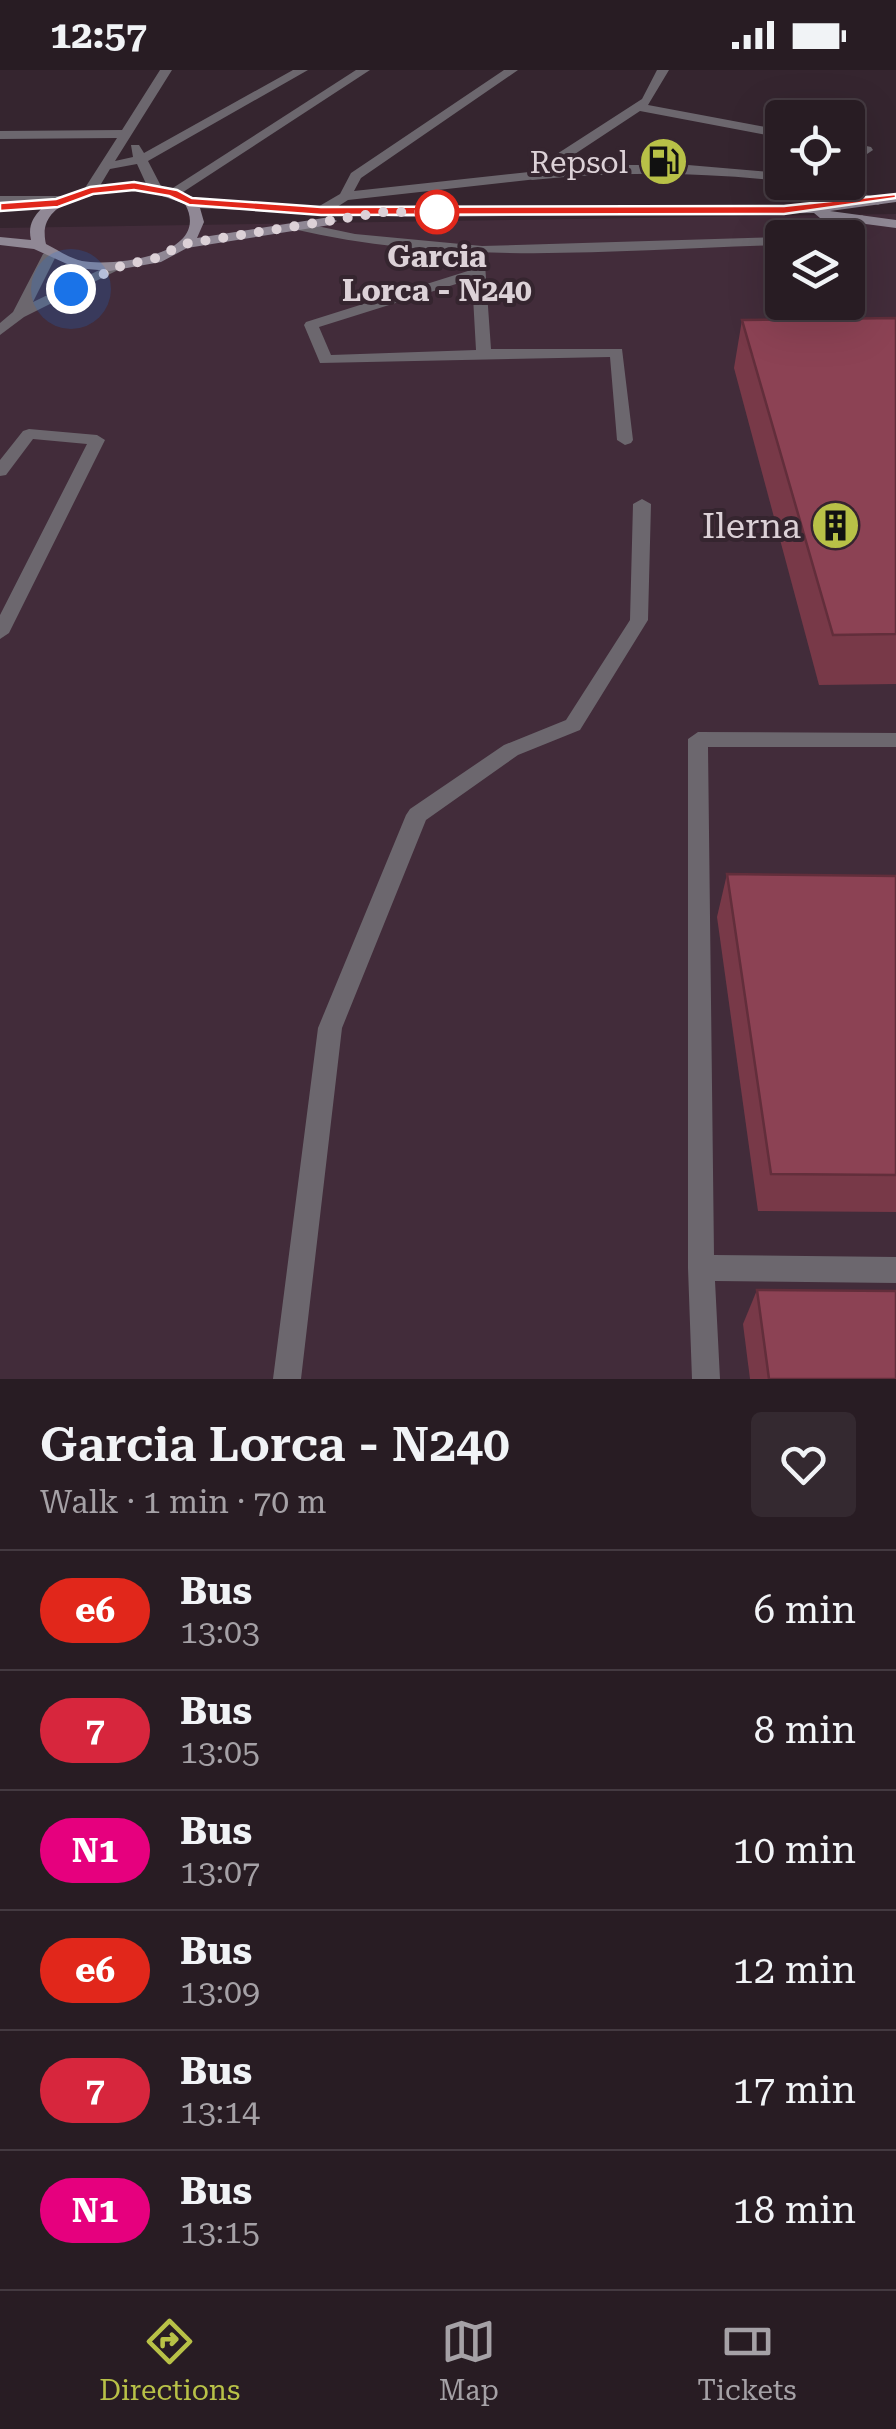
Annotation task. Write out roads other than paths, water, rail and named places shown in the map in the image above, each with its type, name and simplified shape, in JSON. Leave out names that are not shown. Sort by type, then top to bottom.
[{"type":"street","points":[[90,190],[166,70]]},
{"type":"street","points":[[108,166],[143,159],[302,70]]},
{"type":"street","points":[[172,193],[364,70]]},
{"type":"street","points":[[345,196],[356,176],[512,70]]},
{"type":"street","points":[[532,176],[647,101],[663,70]]},
{"type":"street","points":[[638,107],[765,131]]},
{"type":"street","points":[[0,135],[126,134]]},
{"type":"street","points":[[126,134],[143,159],[154,188]]},
{"type":"street","points":[[376,163],[396,187]]},
{"type":"street","points":[[321,211],[345,196],[396,187],[456,186],[586,170],[734,170],[765,175]]},
{"type":"street","points":[[45,250],[35,236],[36,224],[60,202],[90,190],[134,186],[172,193],[189,202],[384,212],[784,210],[896,198]]},
{"type":"street","points":[[865,196],[878,200]]},
{"type":"street","points":[[0,203],[60,202]]},
{"type":"street","points":[[184,244],[198,222],[189,202]]},
{"type":"street","points":[[784,210],[896,224]]},
{"type":"street","points":[[0,331],[19,314],[121,266],[156,258],[184,244],[384,212]]},
{"type":"street","points":[[298,226],[355,238],[477,250],[765,242]]},
{"type":"street","points":[[0,241],[45,250],[81,264],[121,266]]},
{"type":"street","points":[[19,314],[45,250]]},
{"type":"street","points":[[477,250],[484,354]]},
{"type":"street","points":[[479,272],[311,325],[325,360],[617,352],[625,440]]},
{"type":"street","points":[[0,471],[29,434],[96,440],[0,633]]},
{"type":"street","points":[[287,1379],[330,1028],[417,815],[511,750],[573,726],[639,620],[642,504]]},
{"type":"street","points":[[706,1379],[698,739],[896,740]]},
{"type":"street","points":[[702,1268],[896,1270]]},
{"type":"place","name":"Repsol","points":[[663,162]]},
{"type":"place","name":"Garcia Lorca - N240","points":[[437,212]]},
{"type":"place","name":"Ilerna","points":[[836,526]]}]
